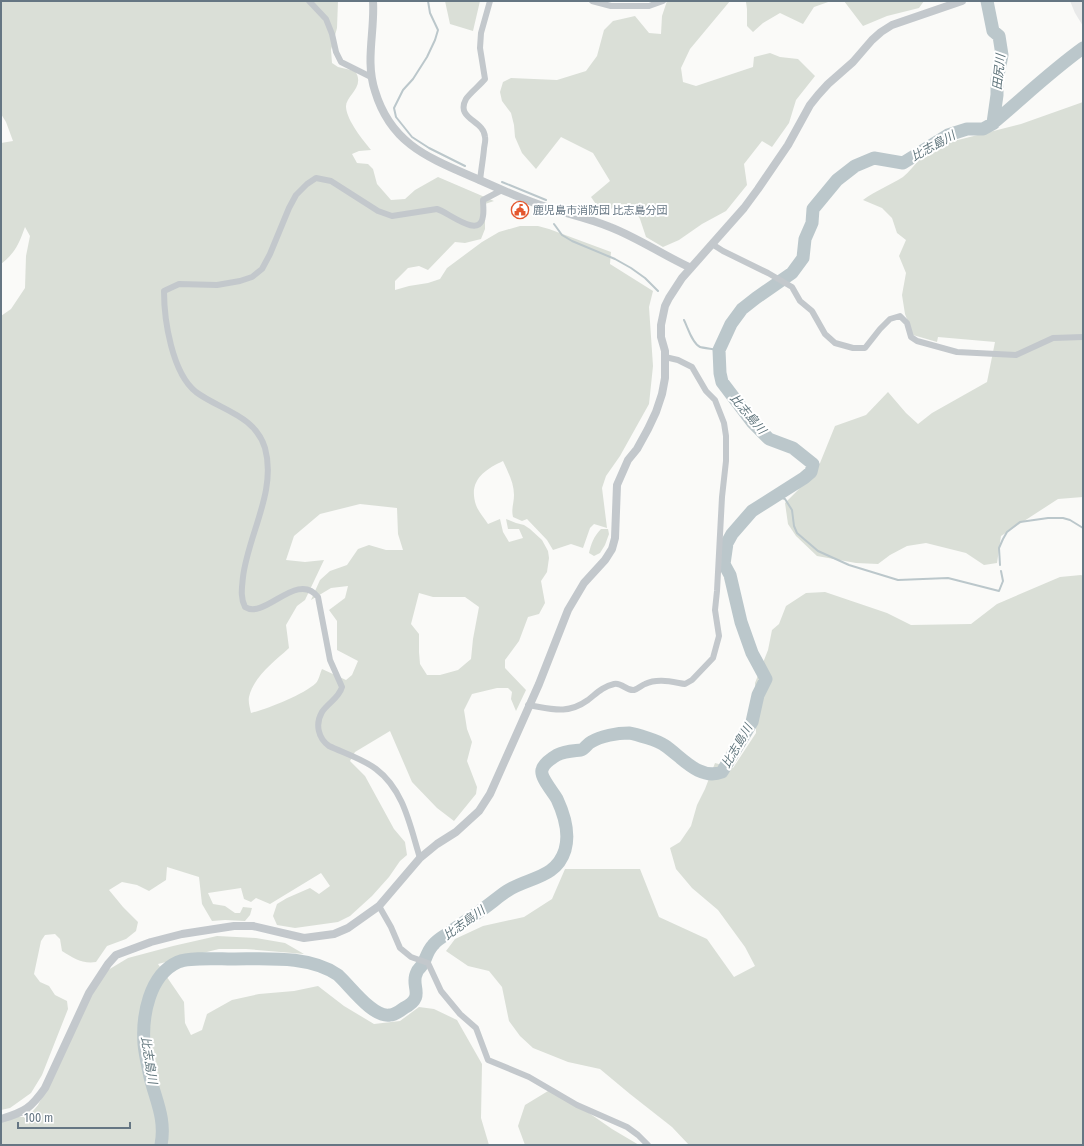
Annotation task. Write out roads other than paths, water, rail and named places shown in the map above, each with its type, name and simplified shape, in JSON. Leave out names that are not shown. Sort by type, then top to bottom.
[{"type":"street","points":[[309,1],[326,19],[332,34],[336,52],[341,62],[371,77]]},
{"type":"street","points":[[373,1],[374,13],[370,63],[371,77],[376,96],[386,117],[403,138],[416,150],[427,157],[532,203],[586,218],[610,227],[690,268]]},
{"type":"street","points":[[480,181],[485,136],[482,127],[468,118],[464,112],[463,105],[467,97],[480,86],[485,79],[480,48],[481,33],[490,1]]},
{"type":"street","points":[[592,1],[611,6],[649,6],[663,1]]},
{"type":"street","points":[[1,1119],[23,1112],[36,1101],[45,1088],[89,993],[108,964],[116,955],[151,942],[182,934],[234,926],[253,926],[304,938],[334,934],[348,928],[379,906],[420,858],[437,844],[456,832],[480,811],[490,794],[528,705],[545,670],[568,610],[584,583],[606,560],[612,549],[615,538],[617,485],[628,460],[637,449],[648,429],[662,394],[665,378],[665,357],[661,338],[662,325],[665,306],[678,282],[744,208],[770,173],[788,145],[810,105],[818,95],[853,62],[872,40],[892,25],[962,1]]},
{"type":"street","points":[[420,858],[401,800],[389,781],[375,768],[324,743],[319,733],[319,722],[322,712],[339,694],[342,687],[330,660],[318,598],[315,593],[306,589],[287,593],[252,610],[245,607],[242,602],[245,561],[265,496],[268,481],[268,461],[264,446],[253,427],[241,417],[196,392],[184,378],[173,350],[166,318],[164,291],[179,284],[217,285],[240,281],[252,277],[262,269],[296,195],[307,184],[316,178],[331,181],[378,211],[392,216],[436,209],[444,211],[470,226],[480,224],[483,217],[483,200],[502,190]]},
{"type":"street","points":[[712,244],[722,251],[768,273],[792,287],[800,301],[812,311],[825,334],[840,345],[853,348],[865,348],[890,319],[900,316],[907,323],[911,337],[917,341],[957,352],[1016,355],[1053,338],[1083,337]]},
{"type":"street","points":[[528,705],[560,711],[574,707],[588,700],[599,690],[615,684],[631,690],[645,684],[667,680],[685,684],[692,680],[713,658],[715,653],[719,636],[714,610],[717,591],[726,461],[726,436],[724,423],[715,400],[706,391],[692,367],[678,360],[665,357]]},
{"type":"street","points":[[379,906],[391,927],[400,948],[411,957],[428,963],[441,991],[460,1014],[476,1028],[488,1060],[529,1077],[577,1105],[627,1127],[648,1145]]},
{"type":"waterway","points":[[428,1],[430,13],[438,30],[427,57],[413,79],[403,90],[394,108],[396,117],[412,137],[429,148],[465,166]]},
{"type":"waterway","name":"田尻川","points":[[987,1],[993,31],[999,36],[1002,55],[997,80],[997,95],[993,123]]},
{"type":"waterway","name":"比志島川","points":[[161,1145],[161,1118],[144,1048],[144,1021],[149,997],[160,976],[168,968],[183,960],[197,959],[273,959],[301,961],[314,964],[338,975],[362,1001],[377,1012],[383,1015],[394,1014],[411,1004],[415,999],[415,977],[417,971],[436,942],[507,891],[548,872],[561,860],[565,850],[567,837],[566,824],[557,799],[542,773],[544,766],[550,759],[569,751],[581,750],[599,738],[614,734],[629,733],[661,743],[698,770],[714,774],[722,772],[752,722],[758,695],[766,679],[752,653],[741,622],[730,575],[724,564],[727,543],[732,534],[752,511],[804,478],[811,472],[813,464],[793,448],[769,439],[753,423],[722,382],[719,350],[731,324],[742,309],[792,273],[803,258],[805,239],[812,223],[813,209],[837,180],[855,166],[874,158],[903,163],[948,135],[967,129],[983,129],[994,123],[1048,75],[1083,48]]},
{"type":"waterway","points":[[502,182],[546,200]]},
{"type":"waterway","points":[[554,224],[562,235],[572,241],[615,259],[631,268],[645,278],[658,291]]},
{"type":"waterway","points":[[684,320],[692,339],[697,345],[719,350]]},
{"type":"waterway","points":[[776,496],[785,499],[792,510],[794,526],[797,533],[818,551],[849,565],[898,580],[948,578],[999,591],[1003,581],[1001,571]]},
{"type":"waterway","points":[[1000,565],[999,548],[1003,539],[1007,532],[1020,522],[1048,518],[1063,518],[1070,520],[1083,528]]},
{"type":"place","name":"鹿児島市消防団 比志島分団","points":[[520,210]]}]
